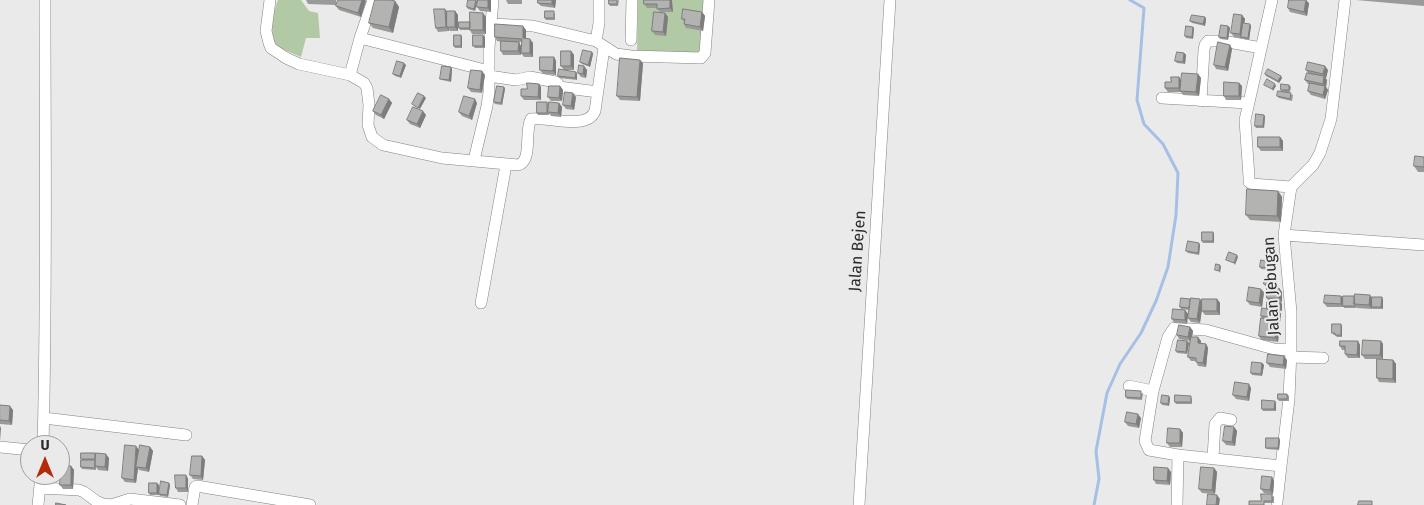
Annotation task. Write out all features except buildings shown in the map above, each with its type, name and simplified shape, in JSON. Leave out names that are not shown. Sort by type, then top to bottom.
[{"type":"street","points":[[43,435],[46,237],[45,0]]},
{"type":"street","points":[[270,0],[267,37],[271,48],[299,64],[350,75],[364,83],[367,88],[369,105],[368,125],[372,137],[383,145],[442,158],[506,165],[523,164],[526,159],[528,126],[531,118],[586,121],[594,114],[598,92],[600,0]]},
{"type":"street","points":[[350,75],[373,0]]},
{"type":"street","points":[[474,160],[487,106],[493,0]]},
{"type":"street","points":[[631,40],[632,0]]},
{"type":"street","points":[[491,24],[533,26],[600,44],[616,54],[701,58],[705,53],[709,0]]},
{"type":"street","points":[[885,0],[890,0]]},
{"type":"street","name":"Jalan Bejen","points":[[859,505],[890,0]]},
{"type":"street","points":[[1272,0],[1245,120],[1250,182],[1252,184],[1291,186],[1313,165],[1320,153],[1331,119],[1344,0]]},
{"type":"street","points":[[360,38],[489,74],[516,80],[530,77],[556,82],[559,87],[598,92]]},
{"type":"street","points":[[1201,101],[1204,50],[1208,41],[1224,41],[1261,48]]},
{"type":"street","points":[[1162,98],[1248,103]]},
{"type":"street","points":[[481,303],[506,165]]},
{"type":"street","name":"Jalan Jebugan","points":[[1280,504],[1281,466],[1289,399],[1291,353],[1291,312],[1284,235],[1291,186]]},
{"type":"street","points":[[1284,235],[1424,245]]},
{"type":"street","points":[[1281,466],[1149,450],[1145,441],[1153,391],[1168,337],[1174,328],[1206,330],[1274,349],[1323,358]]},
{"type":"street","points":[[1130,386],[1153,391]]},
{"type":"street","points":[[44,418],[186,435]]},
{"type":"street","points":[[1213,458],[1216,424],[1220,418],[1231,420]]},
{"type":"street","points":[[0,447],[20,449]]},
{"type":"street","points":[[1177,505],[1178,455]]},
{"type":"street","points":[[38,505],[40,485]]},
{"type":"street","points":[[192,505],[195,487],[197,486],[310,505]]},
{"type":"street","points":[[40,488],[79,490],[103,504],[130,499],[180,505]]},
{"type":"green space","points":[[278,0],[301,0],[309,11],[318,13],[320,38],[306,38],[301,57],[275,46],[272,23]]},
{"type":"green space","points":[[638,0],[646,0],[647,8],[660,8],[660,12],[673,12],[672,0],[706,0],[702,55],[637,54]]},
{"type":"waterway","points":[[1094,505],[1099,479],[1096,451],[1107,393],[1120,364],[1141,333],[1156,301],[1168,267],[1176,215],[1178,173],[1163,144],[1144,124],[1137,100],[1144,8],[1130,0]]}]
